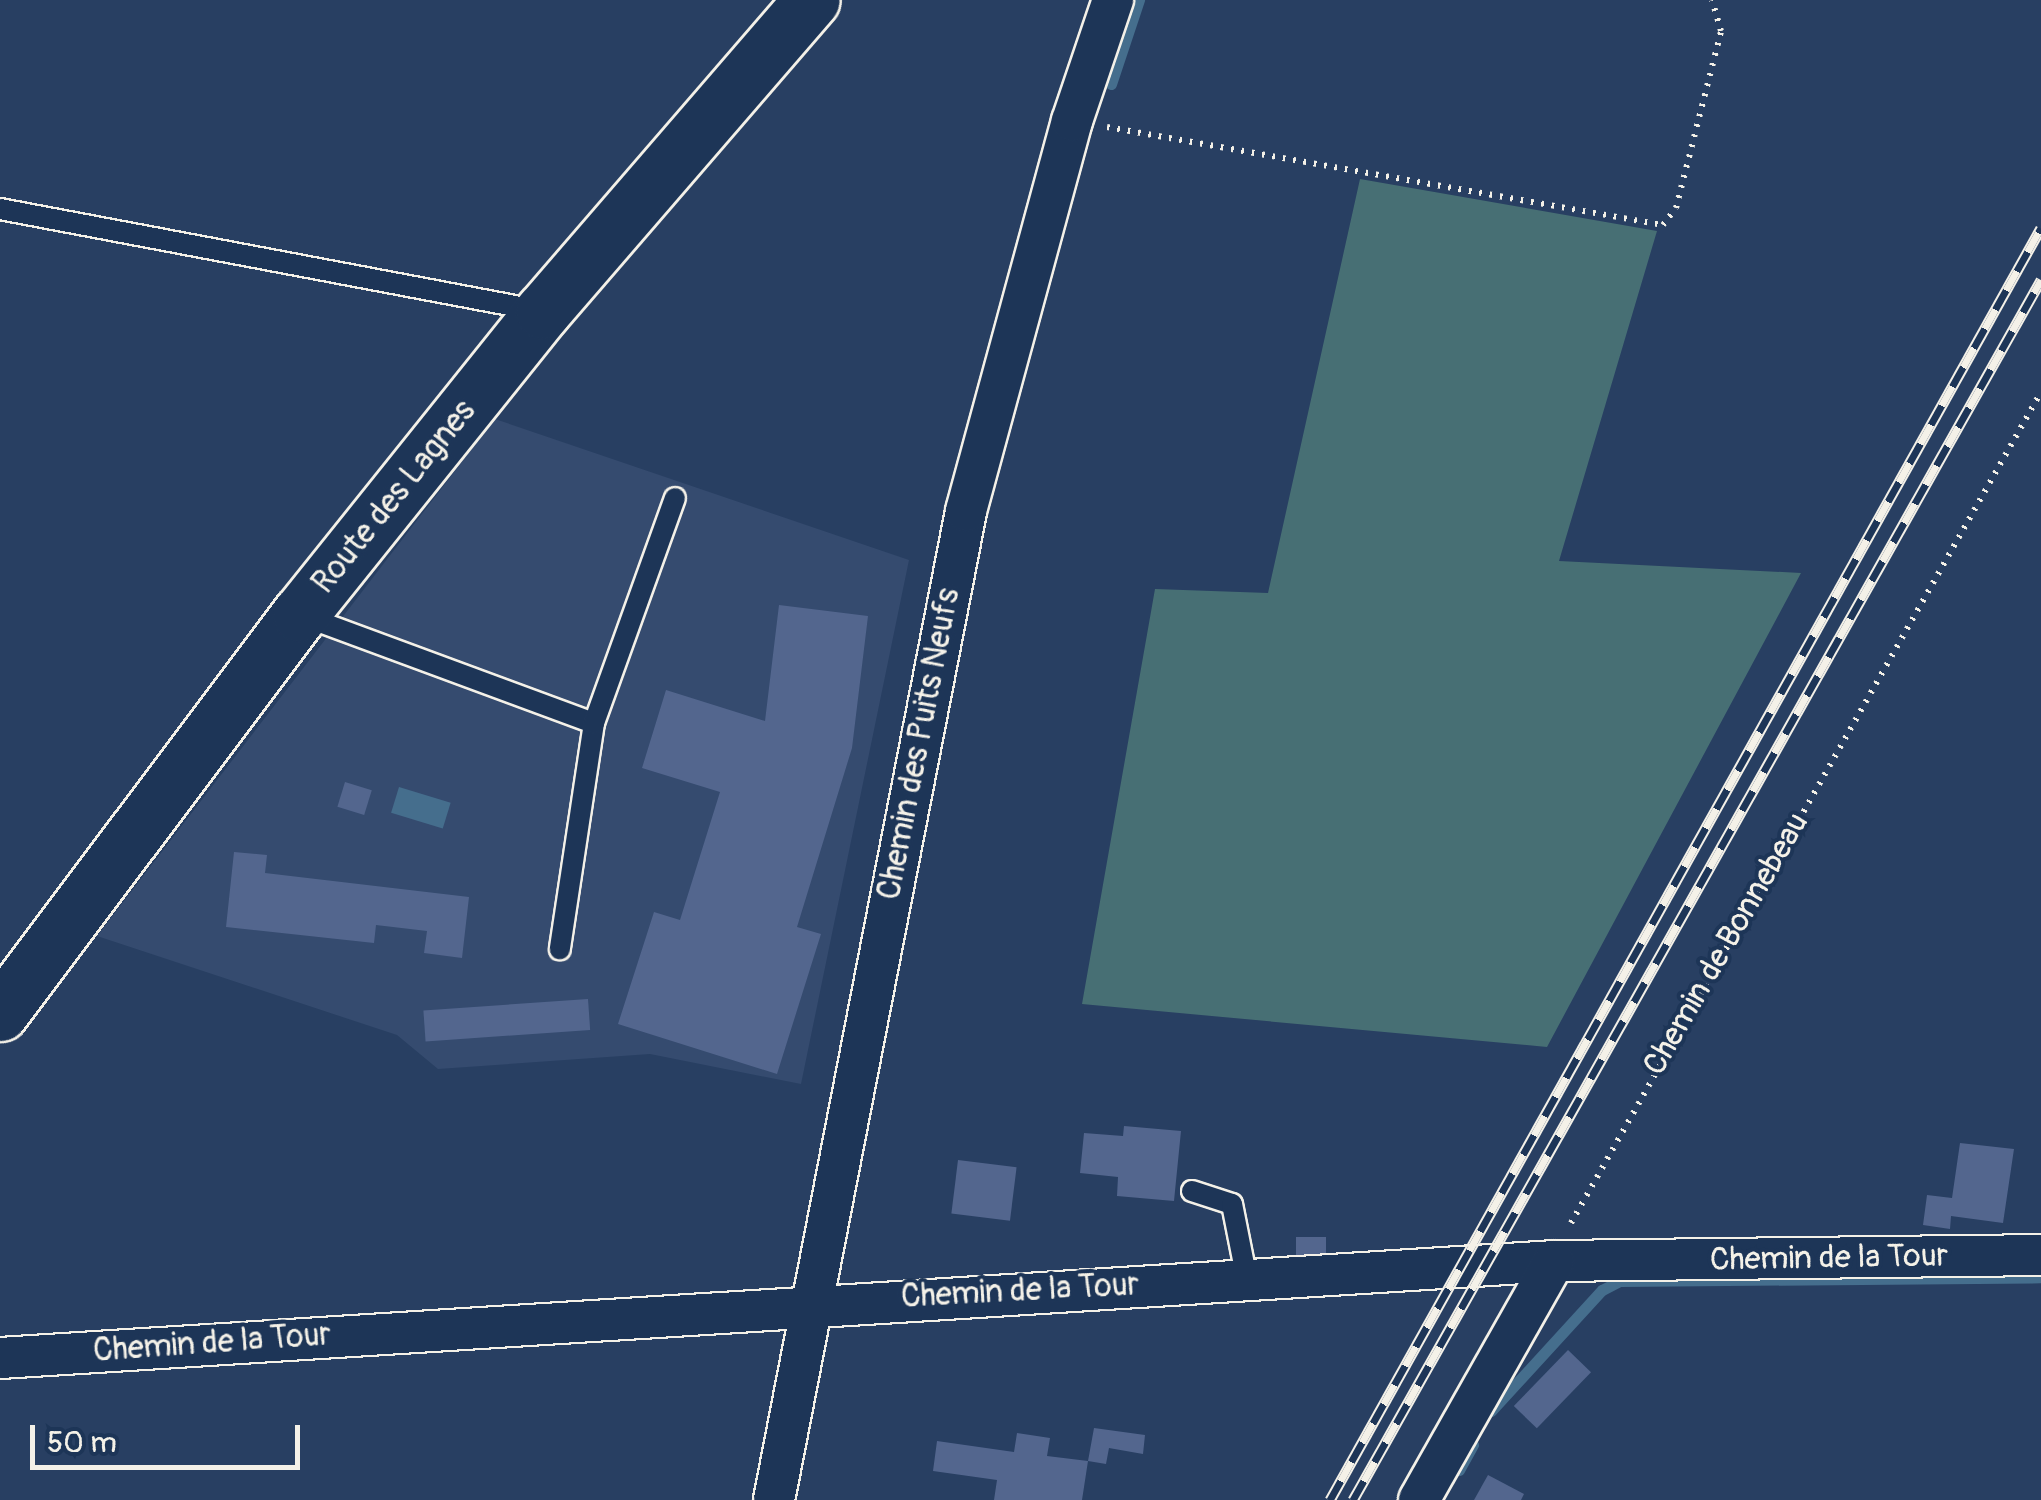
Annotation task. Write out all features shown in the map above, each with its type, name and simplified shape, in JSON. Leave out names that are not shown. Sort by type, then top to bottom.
[{"type":"street","name":"Route des Lagnes","points":[[0,1013],[300,614],[543,311],[811,0]]},
{"type":"street","name":"Chemin des Puits Neufs","points":[[774,1500],[818,1301],[966,511],[1072,121],[1113,0]]},
{"type":"street","name":"Chemin de la Tour","points":[[0,1358],[818,1301],[1554,1260],[2041,1256]]},
{"type":"street","points":[[1419,1500],[1554,1260]]},
{"type":"lane","points":[[0,209],[543,311]]},
{"type":"lane","points":[[560,949],[594,723],[675,498]]},
{"type":"lane","points":[[300,614],[594,723]]},
{"type":"lane","points":[[1192,1191],[1232,1204],[1247,1280]]},
{"type":"path","points":[[1072,121],[1663,226],[1676,208],[1721,31],[1712,0]]},
{"type":"path","name":"Chemin de Bonnebeau","points":[[1554,1260],[1580,1200],[2041,392]]},
{"type":"shaded area","points":[[495,419],[909,560],[801,1084],[650,1054],[438,1069],[397,1035],[97,936]]},
{"type":"shaded area","points":[[399,787],[451,803],[443,829],[391,813]]},
{"type":"green space","points":[[1360,179],[1657,231],[1559,561],[1801,573],[1547,1047],[1082,1004],[1155,589],[1268,593]]},
{"type":"building","points":[[779,605],[868,616],[852,748],[797,927],[821,934],[777,1074],[618,1024],[654,912],[680,920],[720,792],[642,768],[666,690],[765,721]]},
{"type":"building","points":[[345,782],[372,790],[364,815],[337,807]]},
{"type":"building","points":[[234,852],[267,855],[265,873],[469,897],[462,958],[424,953],[427,931],[376,925],[374,943],[226,927]]},
{"type":"building","points":[[588,999],[590,1030],[426,1041],[423,1011]]},
{"type":"building","points":[[1124,1126],[1181,1131],[1174,1201],[1117,1196],[1118,1177],[1080,1173],[1084,1133],[1123,1136]]},
{"type":"building","points":[[1960,1143],[2014,1149],[2003,1223],[1951,1216],[1950,1229],[1923,1225],[1927,1195],[1952,1198]]},
{"type":"building","points":[[958,1160],[1017,1167],[1010,1221],[951,1214]]},
{"type":"building","points":[[1296,1237],[1326,1237],[1326,1261],[1296,1261]]},
{"type":"building","points":[[1568,1350],[1591,1372],[1537,1428],[1514,1406]]},
{"type":"building","points":[[1094,1428],[1145,1435],[1143,1454],[1109,1448],[1106,1464],[1088,1461]]},
{"type":"building","points":[[1017,1433],[1050,1438],[1047,1456],[1088,1461],[1082,1500],[994,1500],[997,1480],[933,1471],[937,1441],[1014,1452]]},
{"type":"building","points":[[1488,1475],[1524,1494],[1521,1500],[1474,1500]]},
{"type":"waterway","points":[[1111,84],[1139,0]]},
{"type":"waterway","points":[[1491,1411],[1602,1290],[1620,1281],[2041,1277]]},
{"type":"waterway","points":[[1459,1470],[1473,1445]]},
{"type":"railway","points":[[1330,1500],[2041,228]]},
{"type":"railway","points":[[1353,1500],[2041,280]]}]
